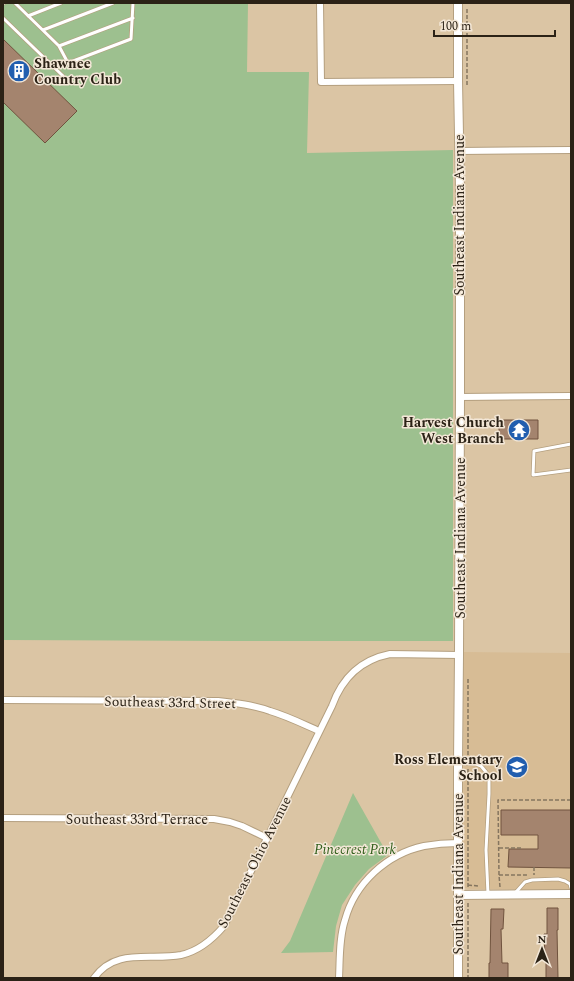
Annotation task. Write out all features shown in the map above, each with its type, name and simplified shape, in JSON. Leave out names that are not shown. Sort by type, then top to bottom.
[{"type":"street","points":[[320,3],[321,82],[458,81]]},
{"type":"street","name":"Southeast Indiana Avenue","points":[[458,3],[460,189],[458,978]]},
{"type":"street","points":[[459,151],[571,150]]},
{"type":"street","points":[[460,397],[571,396]]},
{"type":"street","points":[[319,731],[341,685],[359,666],[366,662],[390,654],[459,655]]},
{"type":"street","name":"Southeast 33rd Street","points":[[3,700],[238,703],[270,710],[319,731]]},
{"type":"street","name":"Southeast Ohio Avenue","points":[[94,978],[103,968],[120,959],[130,957],[180,955],[192,952],[207,944],[215,937],[228,921],[319,731]]},
{"type":"street","name":"Southeast 33rd Terrace","points":[[3,818],[214,819],[230,822],[267,838]]},
{"type":"street","points":[[339,978],[342,934],[345,919],[350,905],[363,884],[373,872],[398,855],[411,850],[424,846],[458,842]]},
{"type":"street","points":[[458,895],[571,894]]},
{"type":"lane","points":[[15,3],[60,46],[68,63]]},
{"type":"lane","points":[[28,16],[61,3]]},
{"type":"lane","points":[[43,30],[112,3]]},
{"type":"lane","points":[[52,66],[68,63],[131,39],[133,3]]},
{"type":"lane","points":[[3,18],[63,76]]},
{"type":"lane","points":[[60,46],[132,18]]},
{"type":"lane","points":[[571,444],[534,451],[533,475],[571,470]]},
{"type":"lane","points":[[458,763],[476,764],[481,766],[489,778],[486,850],[488,895]]},
{"type":"lane","points":[[514,894],[525,882],[532,880],[558,879],[570,884],[571,888]]},
{"type":"path","points":[[499,875],[498,800],[571,800]]},
{"type":"path","points":[[499,848],[521,848]]},
{"type":"path","points":[[534,867],[534,875]]},
{"type":"path","points":[[468,885],[484,887]]},
{"type":"shaded area","name":"Ross Elementary School","points":[[464,652],[571,653],[571,890],[465,888],[463,881]]},
{"type":"green space","name":"Shawnee Country Club","points":[[3,3],[248,3],[247,72],[309,72],[307,153],[453,150],[453,641],[3,640]]},
{"type":"green space","name":"Pinecrest Park","points":[[353,793],[388,855],[369,869],[355,885],[342,905],[336,926],[333,952],[281,953],[290,941]]},
{"type":"building","name":"Shawnee Country Club","points":[[3,39],[77,111],[45,143],[3,102]]},
{"type":"building","name":"Harvest Church West Branch","points":[[499,420],[538,420],[538,439],[499,439]]},
{"type":"building","name":"Ross Elementary School","points":[[501,810],[571,810],[571,868],[508,867],[509,849],[538,849],[538,835],[501,835]]},
{"type":"building","points":[[547,908],[558,908],[558,978],[546,978],[544,934],[547,934]]},
{"type":"building","points":[[491,909],[504,909],[503,929],[501,929],[502,963],[508,963],[508,978],[489,978]]},
{"type":"place","name":"Shawnee Country Club","points":[[19,71]]},
{"type":"place","name":"Harvest Church West Branch","points":[[519,430]]},
{"type":"place","name":"Ross Elementary School","points":[[517,767]]}]
